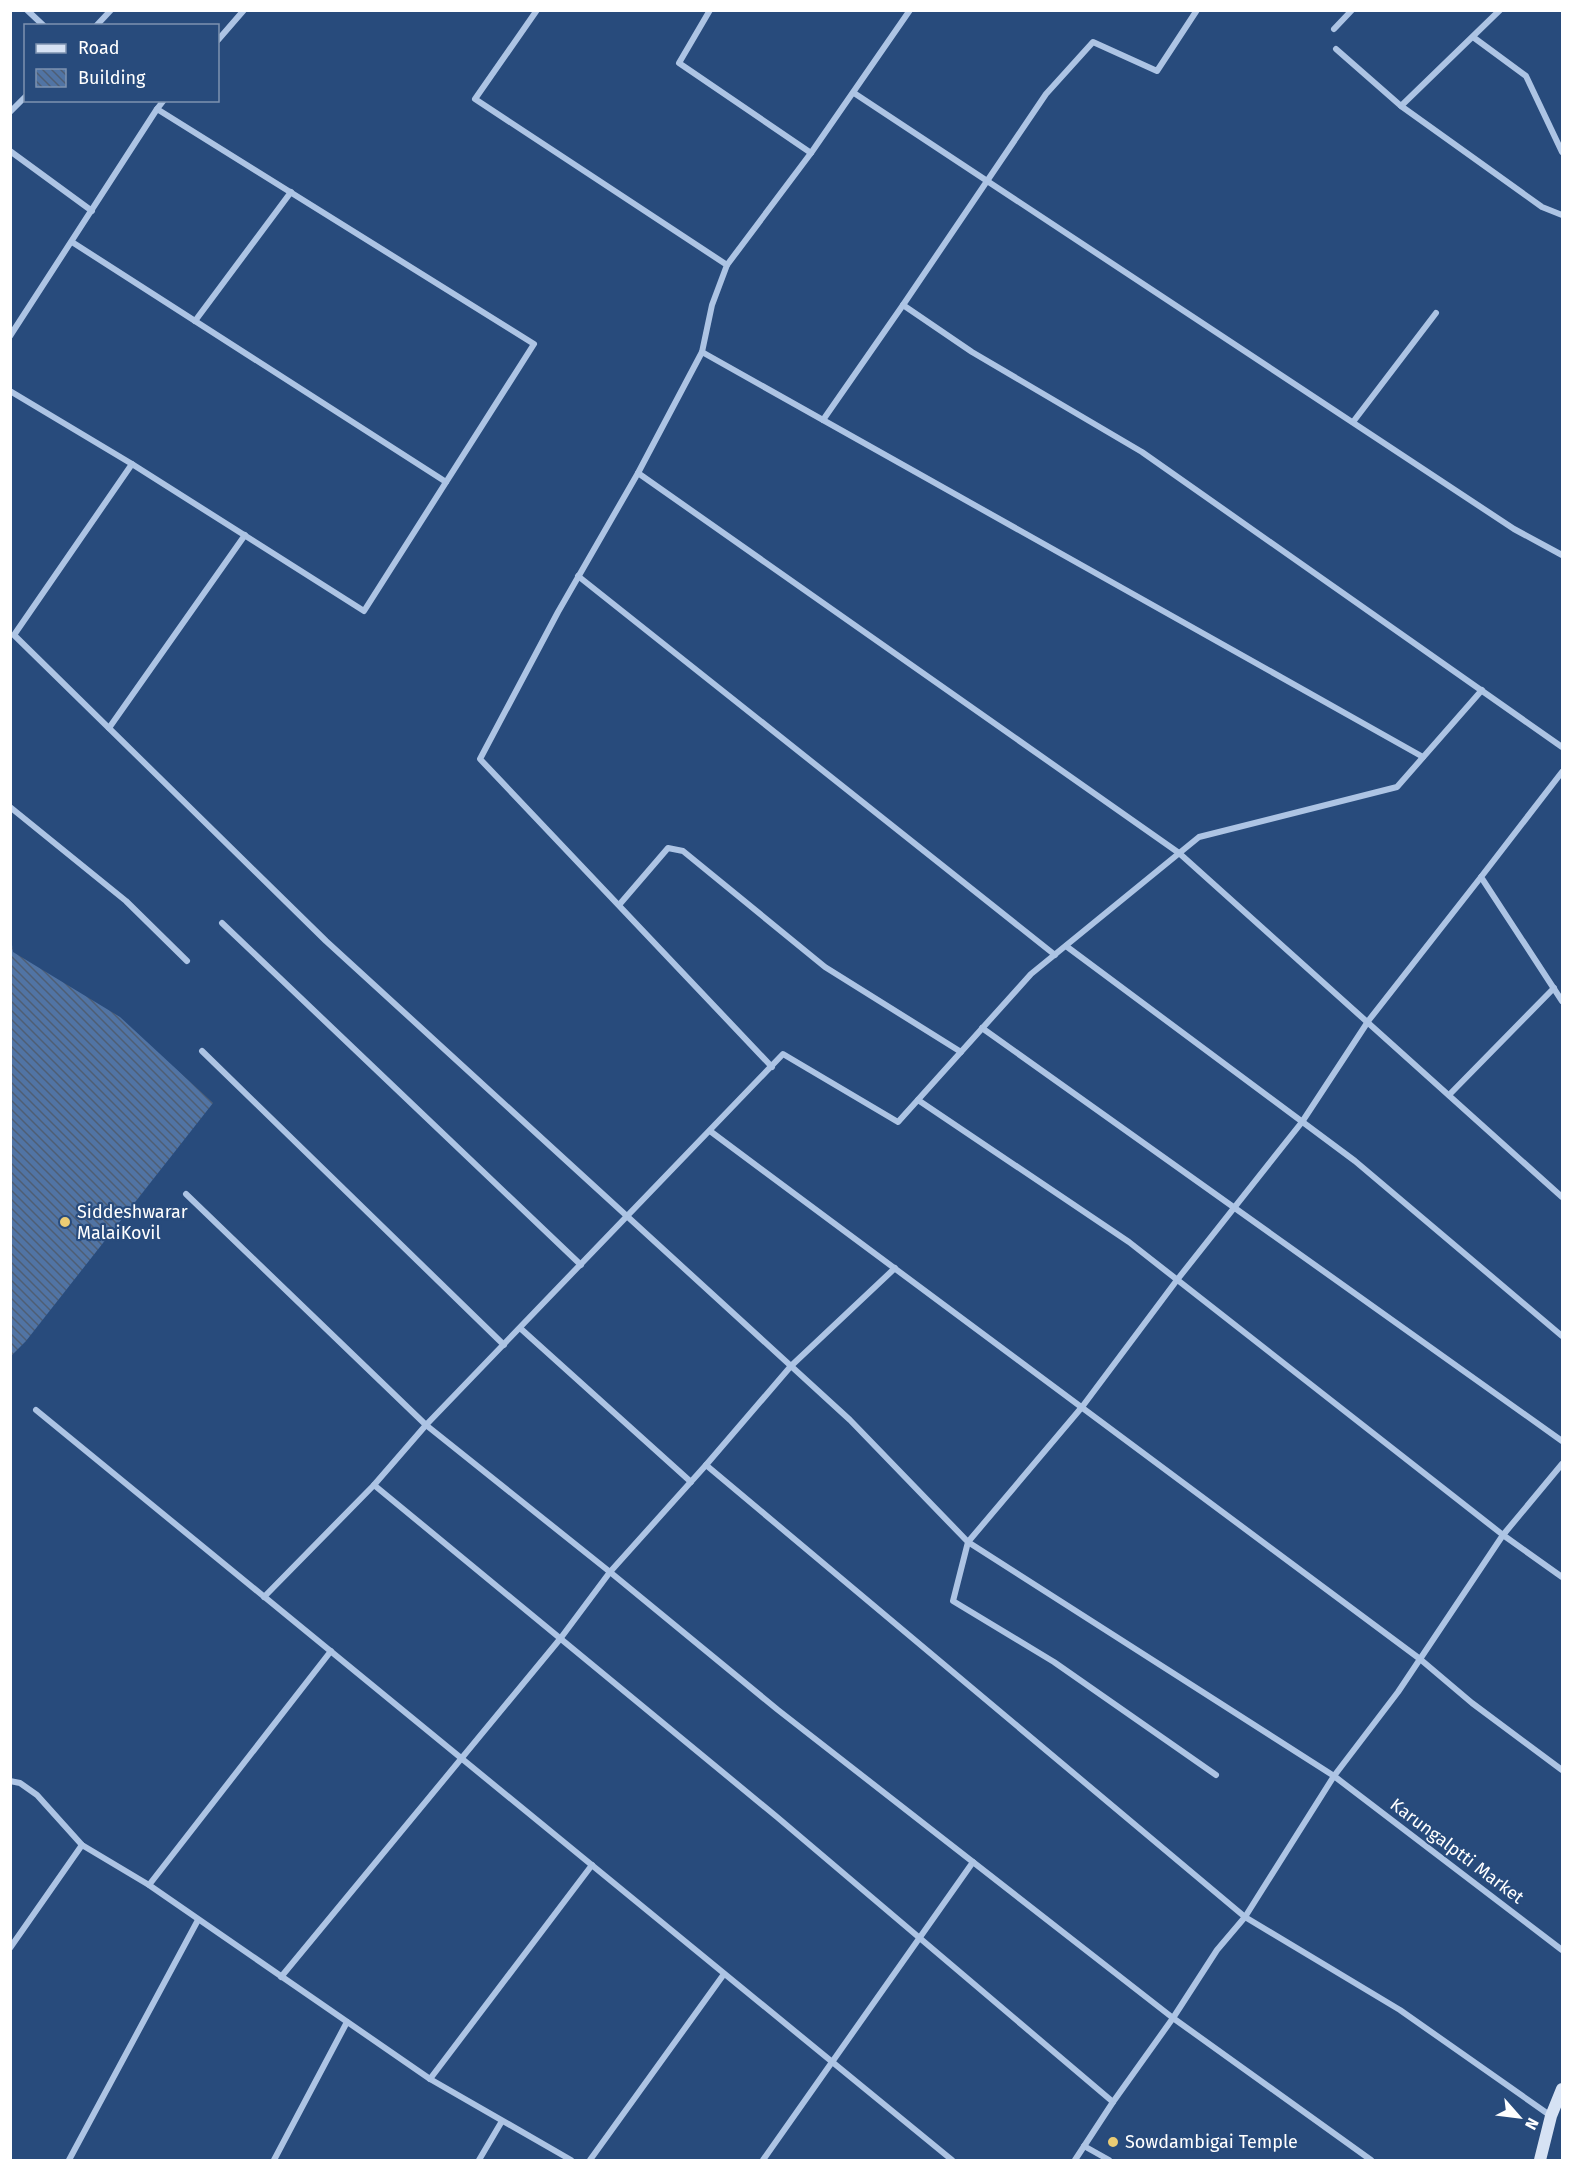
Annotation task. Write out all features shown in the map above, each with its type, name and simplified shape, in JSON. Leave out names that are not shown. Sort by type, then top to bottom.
[{"type":"street","points":[[27,10],[42,24]]},
{"type":"street","points":[[98,24],[111,10]]},
{"type":"street","points":[[219,39],[244,10]]},
{"type":"street","points":[[537,10],[475,99],[727,265]]},
{"type":"street","points":[[710,10],[679,63],[811,153]]},
{"type":"street","points":[[772,1067],[480,759],[702,352],[712,305],[727,265],[811,153],[910,10]]},
{"type":"street","points":[[823,420],[1046,93],[1093,42],[1157,71],[1197,10]]},
{"type":"street","points":[[1334,30],[1352,10]]},
{"type":"street","points":[[1401,106],[1500,10]]},
{"type":"street","points":[[1473,37],[1526,76],[1563,152]]},
{"type":"street","points":[[1336,49],[1401,106],[1542,207],[1563,215]]},
{"type":"street","points":[[854,93],[1514,529],[1563,555]]},
{"type":"street","points":[[10,112],[24,98]]},
{"type":"street","points":[[10,336],[163,102]]},
{"type":"street","points":[[10,391],[132,464],[364,611],[534,344],[158,109]]},
{"type":"street","points":[[10,151],[92,211]]},
{"type":"street","points":[[195,321],[291,192]]},
{"type":"street","points":[[72,242],[446,482]]},
{"type":"street","points":[[903,305],[972,352],[1142,452],[1563,747]]},
{"type":"street","points":[[1353,422],[1436,313]]},
{"type":"street","points":[[702,352],[1423,758]]},
{"type":"street","points":[[12,637],[132,464]]},
{"type":"street","points":[[638,473],[1179,853],[1563,1197]]},
{"type":"street","points":[[109,728],[245,535]]},
{"type":"street","points":[[578,576],[1055,955]]},
{"type":"street","name":"Karungalptti Market","points":[[12,637],[109,728],[326,941],[850,1420],[968,1542],[1334,1776],[1563,1950]]},
{"type":"street","points":[[264,1597],[374,1485],[426,1425],[783,1054],[898,1122],[1031,974],[1199,837],[1397,787],[1482,690]]},
{"type":"street","points":[[1216,1775],[1054,1662],[953,1601],[968,1542],[1082,1407],[1177,1280],[1302,1122],[1368,1022],[1563,772]]},
{"type":"street","points":[[10,807],[126,901],[187,961]]},
{"type":"street","points":[[619,905],[668,848],[683,851],[825,967],[961,1052]]},
{"type":"street","points":[[1481,877],[1563,1000]]},
{"type":"street","points":[[222,923],[581,1265]]},
{"type":"street","points":[[1066,946],[1354,1161],[1563,1336]]},
{"type":"street","points":[[1449,1095],[1554,988]]},
{"type":"street","points":[[982,1028],[1563,1442]]},
{"type":"street","points":[[202,1051],[504,1345]]},
{"type":"street","points":[[918,1100],[1129,1242],[1503,1535],[1563,1576]]},
{"type":"street","points":[[710,1131],[1419,1659],[1472,1703],[1563,1770]]},
{"type":"street","points":[[186,1194],[426,1425],[778,1710],[1173,2018],[1371,2160]]},
{"type":"street","points":[[281,1977],[560,1639],[610,1572],[791,1366],[895,1268]]},
{"type":"street","points":[[520,1328],[691,1482]]},
{"type":"street","points":[[36,1410],[952,2160]]},
{"type":"street","points":[[1075,2160],[1217,1950],[1245,1917],[1334,1776],[1398,1692],[1503,1535],[1563,1464]]},
{"type":"street","points":[[706,1465],[1245,1917],[1400,2010],[1551,2116]]},
{"type":"street","points":[[374,1485],[777,1817],[1113,2102]]},
{"type":"street","points":[[149,1885],[331,1651]]},
{"type":"street","points":[[10,1781],[20,1783],[37,1795],[82,1845],[149,1885],[429,2079],[571,2160]]},
{"type":"street","points":[[10,1948],[82,1845]]},
{"type":"street","points":[[763,2160],[973,1862]]},
{"type":"street","points":[[429,2079],[592,1865]]},
{"type":"street","points":[[69,2160],[198,1920]]},
{"type":"street","points":[[590,2160],[724,1974]]},
{"type":"street","points":[[274,2160],[347,2022]]},
{"type":"street","points":[[1540,2160],[1551,2116],[1563,2089]]},
{"type":"street","points":[[479,2160],[502,2121]]},
{"type":"street","points":[[1084,2146],[1109,2160]]},
{"type":"building","name":"Siddeshwarar MalaiKovil","points":[[12,945],[13,952],[120,1017],[213,1103],[26,1341],[10,1357]]},
{"type":"place","name":"Siddeshwarar MalaiKovil","points":[[65,1222]]},
{"type":"place","name":"Sowdambigai Temple","points":[[1113,2142]]}]
